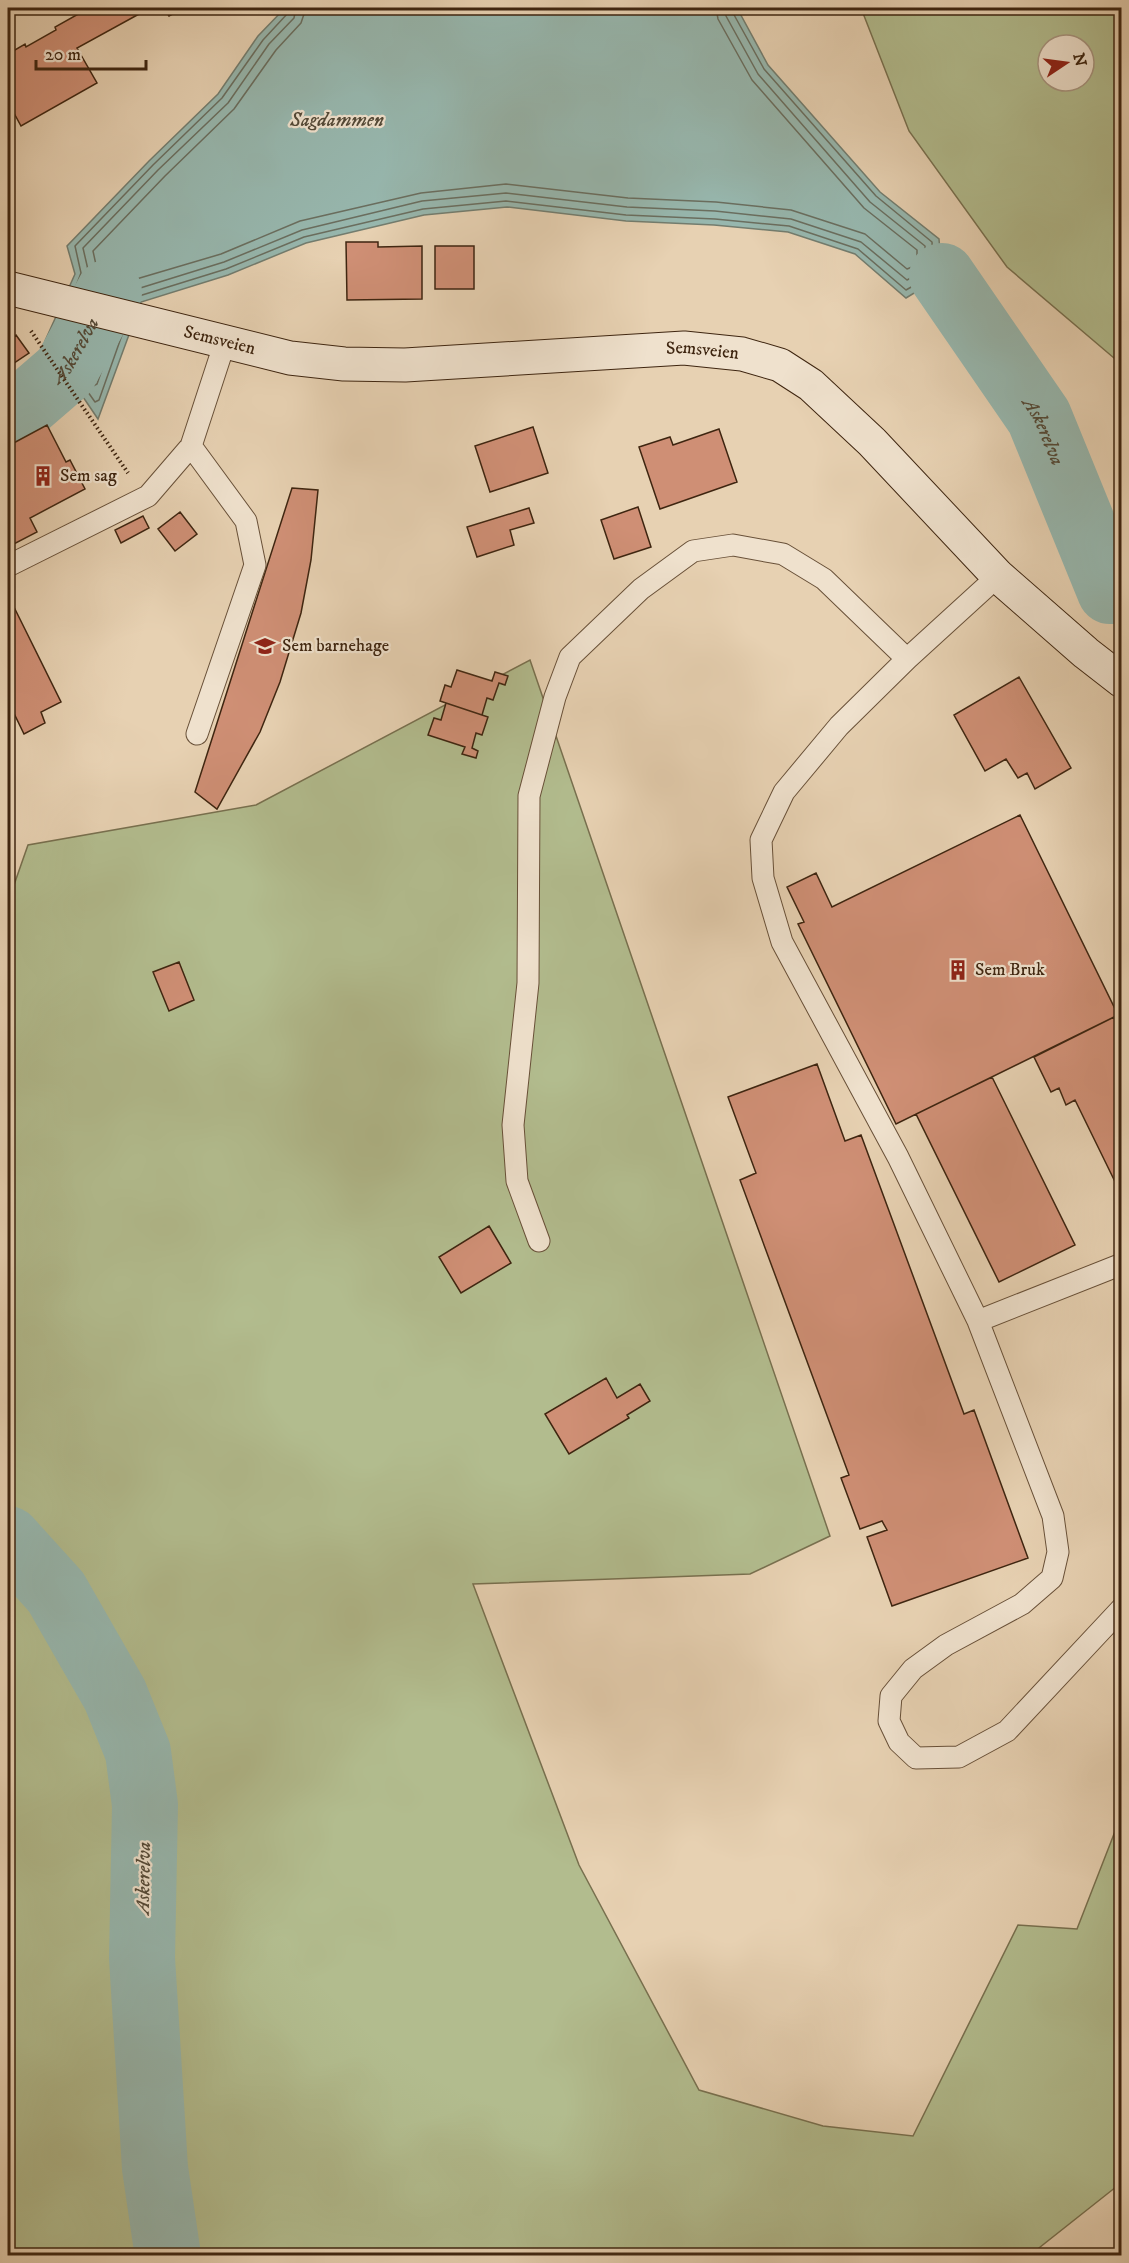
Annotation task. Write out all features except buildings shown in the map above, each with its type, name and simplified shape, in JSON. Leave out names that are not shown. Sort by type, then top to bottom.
[{"type":"main road","name":"Semsveien","points":[[22,292],[290,358],[344,364],[405,364],[684,348],[742,354],[780,365],[811,386],[872,442],[998,576],[1086,653],[1122,681]]},
{"type":"lane","points":[[8,566],[144,498],[191,446],[225,342]]},
{"type":"lane","points":[[191,446],[246,521],[255,565],[198,734]]},
{"type":"lane","points":[[539,1241],[517,1181],[513,1125],[528,983],[529,796],[555,697],[570,657],[641,589],[693,551],[734,544],[783,554],[824,579],[907,658]]},
{"type":"lane","points":[[998,576],[907,658],[839,726],[784,792],[761,840],[764,879],[782,942],[898,1157],[978,1321],[1053,1516],[1058,1552],[1052,1578],[1022,1604],[946,1645],[913,1669],[891,1696],[889,1721],[899,1742],[916,1758],[959,1757],[1007,1731],[1122,1608]]},
{"type":"lane","points":[[978,1321],[1122,1264]]},
{"type":"path","points":[[42,344],[144,498]]},
{"type":"green space","points":[[861,8],[1121,8],[1121,364],[1007,267],[909,131]]},
{"type":"green space","points":[[530,660],[830,1536],[750,1574],[473,1584],[579,1865],[699,2090],[823,2126],[913,2136],[1018,1925],[1077,1929],[1121,1816],[1121,2183],[1030,2255],[8,2255],[8,902],[28,845],[256,805]]},
{"type":"water","name":"Sagdammen","points":[[285,8],[737,8],[768,65],[880,192],[939,239],[942,276],[906,298],[855,254],[788,232],[714,225],[626,221],[507,207],[424,215],[306,243],[228,275],[141,302],[98,419],[45,341],[75,274],[67,246],[218,94],[258,36]]},
{"type":"waterway","name":"Askerelva","points":[[942,276],[1039,417],[1110,591],[1122,590]]},
{"type":"waterway","name":"Askerelva","points":[[8,416],[21,409],[65,371],[109,292]]},
{"type":"waterway","name":"Askerelva","points":[[8,1539],[56,1592],[115,1695],[138,1752],[145,1805],[142,1958],[155,2168],[168,2256]]},
{"type":"place","name":"Sem sag","points":[[43,476]]},
{"type":"place","name":"Sem barnehage","points":[[265,646]]},
{"type":"place","name":"Sem Bruk","points":[[958,970]]}]
